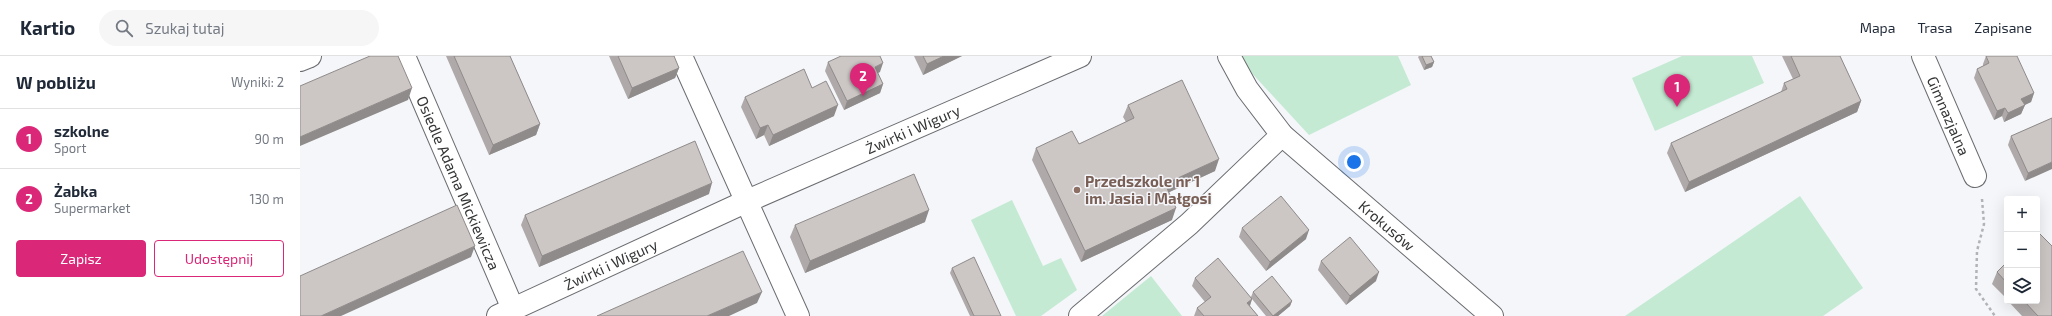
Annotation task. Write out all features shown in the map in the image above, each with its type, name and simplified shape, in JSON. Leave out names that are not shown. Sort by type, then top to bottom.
[{"type":"street","points":[[300,60],[310,56]]},
{"type":"street","name":"Osiedle Adama Mickiewicza","points":[[404,56],[506,313]]},
{"type":"street","points":[[681,56],[745,202],[798,316]]},
{"type":"street","name":"Żwirki i Wigury","points":[[506,313],[745,202],[1080,56]]},
{"type":"street","name":"Krokusów","points":[[1229,56],[1247,89],[1282,135],[1492,316]]},
{"type":"street","name":"Gimnazjalna","points":[[1923,56],[1975,176]]},
{"type":"street","points":[[1080,316],[1189,224],[1282,135]]},
{"type":"path","points":[[1975,176],[1982,195],[1984,224],[1977,251],[1976,289],[1995,316]]},
{"type":"green space","points":[[1241,56],[1398,56],[1411,85],[1309,135],[1247,68]]},
{"type":"green space","points":[[1682,56],[1752,56],[1764,83],[1655,131],[1632,78]]},
{"type":"green space","points":[[1800,196],[1863,288],[1823,316],[1625,316]]},
{"type":"green space","points":[[1012,200],[1043,266],[1061,258],[1077,290],[1041,316],[1016,316],[971,220]]},
{"type":"green space","points":[[1151,276],[1182,316],[1102,316]]},
{"type":"building","points":[[370,56],[398,56],[412,88],[300,137],[300,86]]},
{"type":"building","points":[[454,56],[510,56],[540,124],[493,145]]},
{"type":"building","points":[[618,56],[674,56],[679,68],[632,88]]},
{"type":"building","points":[[841,56],[880,56],[883,63],[875,67],[883,84],[847,101],[828,62]]},
{"type":"building","points":[[923,56],[944,56],[927,64]]},
{"type":"building","points":[[1422,56],[1431,56],[1434,62],[1426,65]]},
{"type":"building","points":[[1791,56],[1840,56],[1861,101],[1689,182],[1671,143],[1787,89],[1784,83],[1800,76]]},
{"type":"building","points":[[1986,56],[2017,56],[2034,93],[2021,99],[2025,105],[2008,113],[2005,108],[1997,111],[1977,69],[1989,63]]},
{"type":"building","points":[[804,69],[812,88],[826,81],[838,105],[773,135],[768,125],[760,128],[745,97]]},
{"type":"building","points":[[1182,80],[1219,159],[1165,184],[1176,208],[1085,251],[1036,148],[1072,131],[1079,144],[1134,118],[1128,105]]},
{"type":"building","points":[[2052,118],[2052,162],[2028,173],[2011,136]]},
{"type":"building","points":[[695,141],[712,183],[542,256],[525,215]]},
{"type":"building","points":[[914,174],[929,210],[810,261],[795,225]]},
{"type":"building","points":[[1281,196],[1309,230],[1270,262],[1242,228]]},
{"type":"building","points":[[457,205],[475,246],[321,316],[300,316],[300,276]]},
{"type":"building","points":[[2040,234],[2052,246],[2052,316],[2038,316],[2027,304],[2040,304]]},
{"type":"building","points":[[1350,237],[1379,272],[1350,296],[1321,261]]},
{"type":"building","points":[[743,251],[762,292],[707,316],[597,316]]},
{"type":"building","points":[[974,257],[1001,316],[974,316],[952,268]]},
{"type":"building","points":[[1218,258],[1252,299],[1247,303],[1258,316],[1204,316],[1197,308],[1211,297],[1195,278]]},
{"type":"building","points":[[2004,265],[2004,280],[1997,272]]},
{"type":"building","points":[[1272,276],[1292,301],[1273,316],[1253,292]]},
{"type":"place","name":"Żabka","points":[[863,96]]},
{"type":"place","name":"szkolne","points":[[1677,107]]},
{"type":"place","name":"Przedszkole nr 1 im. Jasia i Małgosi","points":[[1077,190]]}]
